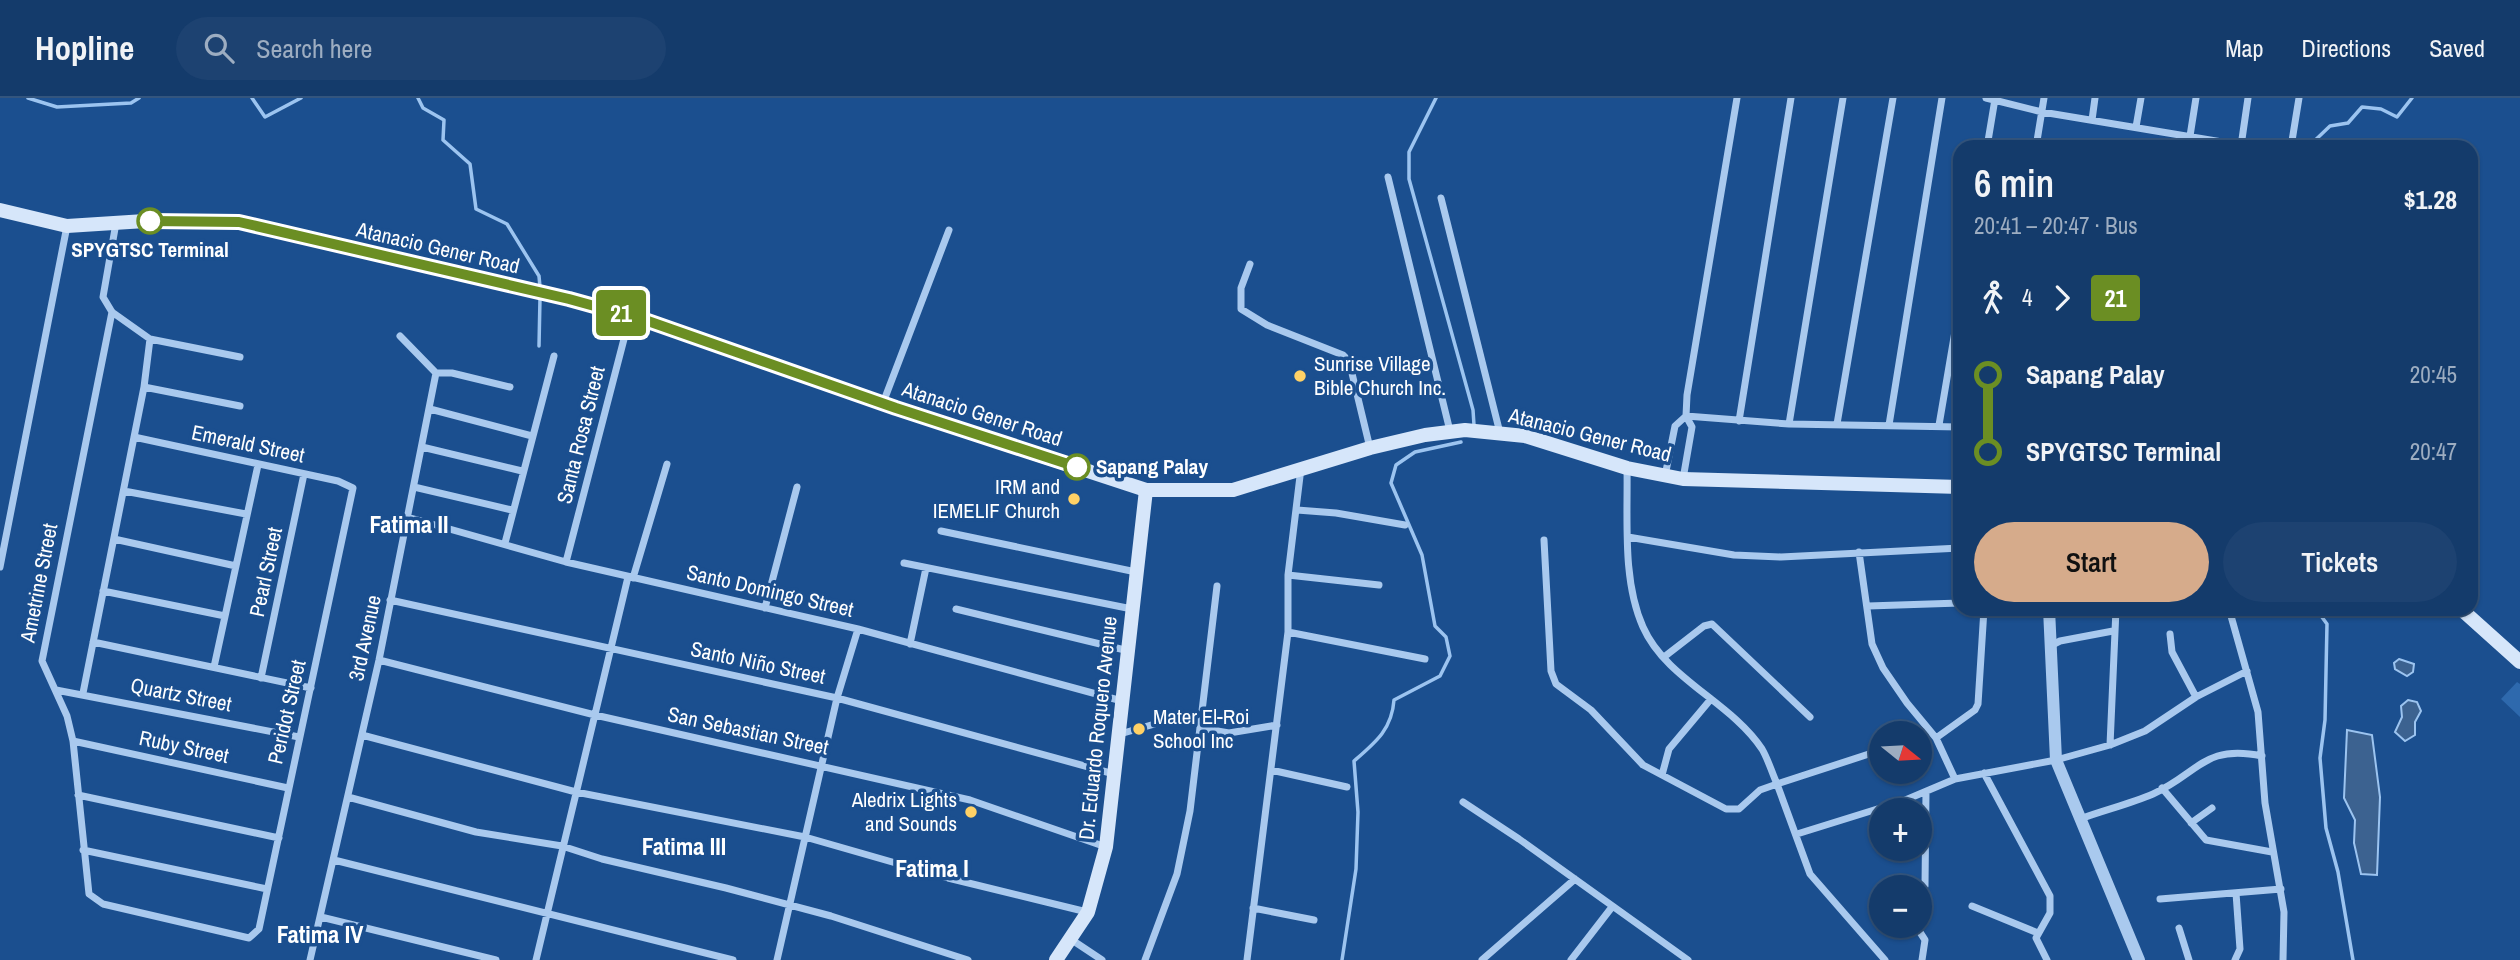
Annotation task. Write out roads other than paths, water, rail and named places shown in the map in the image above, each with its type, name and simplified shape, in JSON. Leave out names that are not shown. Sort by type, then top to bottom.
[{"type":"main road","name":"Atanacio Gener Road","points":[[0,210],[67,226],[116,222],[239,222],[629,316],[1146,490],[1233,490],[1370,448],[1465,430],[1500,433],[1569,447],[1627,468],[1665,477],[1953,487]]},
{"type":"main road","name":"Dr. Eduardo Roquero Avenue","points":[[1056,960],[1072,940],[1088,912],[1106,847],[1125,702],[1132,609],[1146,490]]},
{"type":"main road","points":[[2469,616],[2520,662]]},
{"type":"street","points":[[1683,479],[1692,427],[1686,416],[1737,98]]},
{"type":"street","points":[[1739,421],[1791,98]]},
{"type":"street","points":[[1789,424],[1843,98]]},
{"type":"street","points":[[1837,424],[1893,98]]},
{"type":"street","points":[[1889,425],[1942,98]]},
{"type":"street","points":[[1986,98],[2042,112],[2210,140]]},
{"type":"street","points":[[2037,140],[2044,98]]},
{"type":"street","points":[[2092,120],[2095,98]]},
{"type":"street","points":[[2136,127],[2141,98]]},
{"type":"street","points":[[2190,136],[2196,98]]},
{"type":"street","points":[[2242,140],[2248,98]]},
{"type":"street","points":[[2292,140],[2299,98]]},
{"type":"street","points":[[1988,140],[1995,99]]},
{"type":"street","points":[[1388,177],[1450,432]]},
{"type":"street","points":[[1441,198],[1500,433]]},
{"type":"street","points":[[116,222],[103,297],[112,312],[149,340],[240,357]]},
{"type":"street","points":[[0,567],[67,226]]},
{"type":"street","points":[[883,403],[949,230]]},
{"type":"street","points":[[1250,264],[1241,288],[1241,309],[1257,320],[1343,355],[1349,361],[1359,414],[1370,448]]},
{"type":"street","name":"Ametrine Street","points":[[112,312],[42,661],[56,690],[73,741],[89,894],[93,900],[249,938]]},
{"type":"street","name":"Santa Rosa Street","points":[[566,562],[629,316]]},
{"type":"street","points":[[400,336],[436,373],[452,373],[510,387]]},
{"type":"street","points":[[83,693],[144,387],[149,340]]},
{"type":"street","points":[[1939,425],[1953,343]]},
{"type":"street","points":[[505,543],[554,356]]},
{"type":"street","name":"3rd Avenue","points":[[310,960],[379,660],[436,373]]},
{"type":"street","points":[[144,387],[240,406]]},
{"type":"street","points":[[430,409],[532,436]]},
{"type":"street","points":[[1665,477],[1675,426],[1686,416],[1789,424],[1953,426]]},
{"type":"street","name":"Emerald Street","points":[[134,437],[338,481],[353,488]]},
{"type":"street","points":[[422,447],[522,471]]},
{"type":"street","points":[[536,960],[610,648],[667,464]]},
{"type":"street","points":[[214,667],[258,465]]},
{"type":"street","points":[[1247,960],[1288,632],[1288,575],[1301,468]]},
{"type":"street","points":[[1627,468],[1628,537],[1633,593],[1642,626],[1664,657],[1741,725],[1762,750],[1797,834],[1810,874],[1885,960]]},
{"type":"street","name":"Pearl Street","points":[[261,678],[304,474]]},
{"type":"street","points":[[414,486],[512,510]]},
{"type":"street","points":[[765,608],[797,487]]},
{"type":"street","name":"Peridot Street","points":[[249,938],[259,929],[353,488]]},
{"type":"street","points":[[124,491],[246,514]]},
{"type":"street","points":[[1297,510],[1336,513],[1405,525]]},
{"type":"street","name":"Santo Domingo Street","points":[[407,517],[566,562],[858,629],[1125,702]]},
{"type":"street","points":[[941,531],[1136,572]]},
{"type":"street","points":[[1628,537],[1734,555],[1781,557],[1953,548]]},
{"type":"street","points":[[114,540],[236,566]]},
{"type":"street","points":[[1544,540],[1551,671],[1556,684],[1591,710],[1643,765],[1734,810],[1760,790],[1869,754]]},
{"type":"street","points":[[1859,552],[1872,644],[1883,668],[1936,738],[1955,779]]},
{"type":"street","points":[[904,563],[1132,609]]},
{"type":"street","points":[[911,644],[926,568]]},
{"type":"street","points":[[1288,575],[1379,585]]},
{"type":"street","points":[[1145,960],[1177,874],[1200,728],[1217,586]]},
{"type":"street","points":[[103,591],[225,616]]},
{"type":"street","name":"Santo Niño Street","points":[[390,600],[837,698],[1114,774]]},
{"type":"street","points":[[1868,606],[1953,603]]},
{"type":"street","points":[[956,608],[1048,628],[1130,651]]},
{"type":"street","points":[[1936,738],[1975,710],[1979,704],[1984,616]]},
{"type":"street","points":[[2049,616],[2056,760],[2136,959]]},
{"type":"street","points":[[2110,745],[2115,616]]},
{"type":"street","points":[[2234,616],[2258,712],[2262,776],[2272,852],[2281,889],[2286,939],[2283,960]]},
{"type":"street","points":[[1664,657],[1704,626],[1712,624],[1810,717]]},
{"type":"street","points":[[777,960],[837,698],[858,629]]},
{"type":"street","points":[[2050,647],[2060,641],[2113,631]]},
{"type":"street","points":[[1288,632],[1425,659]]},
{"type":"street","points":[[2170,634],[2172,652],[2196,697]]},
{"type":"street","points":[[93,642],[311,688]]},
{"type":"street","name":"San Sebastian Street","points":[[379,660],[595,715],[970,800],[1106,847]]},
{"type":"street","points":[[1797,834],[1926,792],[1955,779],[2056,760],[2110,745],[2145,731],[2196,697],[2246,671]]},
{"type":"street","name":"Quartz Street","points":[[56,690],[83,693],[299,737]]},
{"type":"street","points":[[1662,775],[1669,749],[1711,699]]},
{"type":"street","points":[[1120,734],[1165,721]]},
{"type":"street","points":[[1200,728],[1229,733],[1277,725]]},
{"type":"street","points":[[362,735],[576,792],[805,837],[948,878],[1088,912]]},
{"type":"street","name":"Ruby Street","points":[[73,741],[288,788]]},
{"type":"street","points":[[2079,819],[2162,788],[2210,757],[2240,751],[2262,756]]},
{"type":"street","points":[[1271,769],[1347,787]]},
{"type":"street","points":[[1984,773],[2050,896],[2050,913],[2038,933],[2039,946],[2047,960]]},
{"type":"street","points":[[2162,788],[2206,840],[2272,852]]},
{"type":"street","points":[[1924,875],[1926,792]]},
{"type":"street","points":[[78,795],[279,838]]},
{"type":"street","points":[[348,797],[476,832],[562,846],[602,859],[788,905],[940,949],[968,960]]},
{"type":"street","points":[[1462,802],[1688,960]]},
{"type":"street","points":[[2191,822],[2212,808]]},
{"type":"street","points":[[83,850],[267,889]]},
{"type":"street","points":[[334,860],[733,960]]},
{"type":"street","points":[[1482,960],[1575,879]]},
{"type":"street","points":[[2160,899],[2281,889]]},
{"type":"street","points":[[2235,960],[2240,949],[2236,893]]},
{"type":"street","points":[[1972,906],[2038,933]]},
{"type":"street","points":[[1571,960],[1612,907]]},
{"type":"street","points":[[1254,908],[1314,920]]},
{"type":"street","points":[[321,917],[496,960]]},
{"type":"street","points":[[2179,928],[2189,960]]},
{"type":"street","points":[[1922,960],[1924,938]]},
{"type":"street","points":[[1072,940],[1102,960]]},
{"type":"waterway","points":[[28,98],[57,107],[131,103],[139,98]]},
{"type":"waterway","points":[[252,98],[265,117],[301,98]]},
{"type":"waterway","points":[[418,98],[423,108],[444,120],[443,140],[470,164],[476,209],[507,224],[539,276],[540,287]]},
{"type":"waterway","points":[[1436,98],[1409,152],[1409,179],[1473,410],[1474,425]]},
{"type":"waterway","points":[[2315,140],[2330,126],[2348,123],[2362,107],[2381,109],[2397,117],[2412,98]]},
{"type":"waterway","points":[[539,346],[540,298]]},
{"type":"waterway","points":[[1342,960],[1356,869],[1358,812],[1354,761],[1376,741],[1386,727],[1394,700],[1440,676],[1450,656],[1446,637],[1435,626],[1422,555],[1391,483],[1396,465],[1415,452],[1461,442]]},
{"type":"waterway","points":[[2321,616],[2327,624],[2325,720],[2320,758],[2326,828],[2338,872],[2353,960]]},
{"type":"place","name":"SPYGTSC Terminal","points":[[150,221]]},
{"type":"place","name":"Sunrise Village Bible Church Inc.","points":[[1300,376]]},
{"type":"place","name":"Sapang Palay","points":[[1077,467]]},
{"type":"place","name":"IRM and IEMELIF Church","points":[[1074,499]]},
{"type":"place","name":"Mater El-Roi School Inc","points":[[1139,729]]},
{"type":"place","name":"Aledrix Lights and Sounds","points":[[971,812]]},
{"type":"district","name":"Fatima II","points":[[409,525]]},
{"type":"district","name":"Fatima III","points":[[684,847]]},
{"type":"district","name":"Fatima I","points":[[932,869]]},
{"type":"district","name":"Fatima IV","points":[[320,935]]}]
